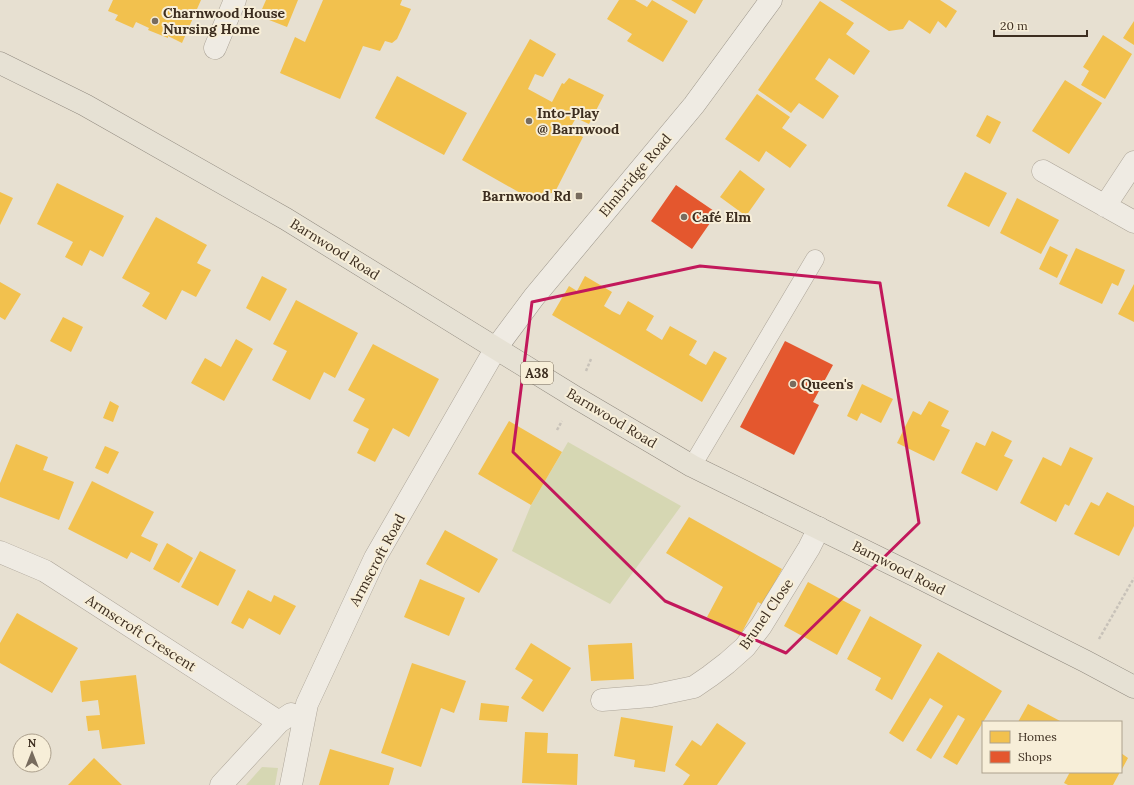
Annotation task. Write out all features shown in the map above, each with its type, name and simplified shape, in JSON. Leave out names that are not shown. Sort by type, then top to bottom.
[{"type":"main road","name":"Barnwood Road","points":[[0,63],[85,105],[279,215],[575,397],[692,466],[819,528],[1134,687]]},
{"type":"street","points":[[215,48],[235,0]]},
{"type":"street","name":"Elmbridge Road","points":[[496,348],[534,297],[694,105],[771,0]]},
{"type":"street","points":[[1105,206],[1134,162]]},
{"type":"street","points":[[1043,171],[1134,222]]},
{"type":"street","name":"Armscroft Road","points":[[291,785],[307,704],[375,558],[496,348]]},
{"type":"street","name":"Brunel Close","points":[[602,700],[651,696],[694,687],[727,663],[746,647],[761,626],[809,548],[819,528]]},
{"type":"street","name":"Armscroft Crescent","points":[[0,552],[45,571],[279,722]]},
{"type":"street","points":[[221,785],[279,722],[307,704]]},
{"type":"lane","points":[[692,466],[815,258]]},
{"type":"path","points":[[1085,661],[1134,578]]},
{"type":"highlighted area","points":[[700,266],[880,283],[919,523],[786,653],[665,601],[513,452],[532,302]]},
{"type":"green space","points":[[568,442],[681,506],[610,604],[512,551],[531,505]]},
{"type":"green space","points":[[262,767],[278,768],[275,785],[246,785]]},
{"type":"building: Homes","name":"Charnwood House Nursing Home","points":[[113,0],[201,0],[182,43],[168,36],[168,38],[148,30],[149,28],[136,22],[133,28],[115,20],[118,15],[108,11]]},
{"type":"building: Homes","points":[[266,0],[298,0],[287,27],[259,16]]},
{"type":"building: Homes","points":[[323,0],[402,0],[400,5],[411,9],[397,39],[392,43],[385,41],[380,51],[363,46],[340,99],[280,73],[295,37],[305,42]]},
{"type":"building: Homes","points":[[619,0],[635,0],[647,7],[652,0],[688,21],[663,62],[627,41],[632,34],[607,19]]},
{"type":"building: Homes","points":[[671,0],[703,0],[695,14]]},
{"type":"building: Homes","points":[[840,0],[940,0],[957,11],[946,28],[938,21],[930,34],[909,20],[903,29],[889,31]]},
{"type":"building: Homes","points":[[820,1],[854,23],[846,34],[870,51],[854,75],[829,58],[815,79],[839,96],[823,119],[799,103],[791,113],[758,90]]},
{"type":"building: Homes","points":[[1134,21],[1134,45],[1123,38]]},
{"type":"building: Homes","points":[[1103,35],[1132,54],[1105,99],[1081,85],[1089,71],[1083,67]]},
{"type":"building: Homes","name":"Into-Play @ Barnwood","points":[[530,39],[556,54],[543,77],[535,74],[528,89],[552,102],[562,83],[564,84],[569,78],[604,95],[589,124],[576,118],[569,130],[583,137],[555,192],[531,199],[462,160]]},
{"type":"building: Homes","points":[[397,76],[467,113],[444,155],[375,118]]},
{"type":"building: Homes","points":[[1065,80],[1102,103],[1069,154],[1032,131]]},
{"type":"building: Homes","points":[[757,94],[790,117],[782,128],[807,145],[790,168],[766,151],[759,162],[725,139]]},
{"type":"building: Homes","points":[[987,115],[1001,122],[990,144],[976,136]]},
{"type":"building: Homes","points":[[740,170],[765,189],[746,216],[720,197]]},
{"type":"building: Homes","points":[[965,172],[1007,193],[989,227],[947,206]]},
{"type":"building: Homes","points":[[57,183],[124,216],[103,257],[90,250],[82,266],[65,257],[73,242],[37,224]]},
{"type":"building: Homes","points":[[0,192],[13,198],[0,225]]},
{"type":"building: Homes","points":[[1017,198],[1059,220],[1041,254],[1000,233]]},
{"type":"building: Homes","points":[[156,217],[207,245],[197,263],[211,270],[196,297],[182,290],[166,320],[142,306],[150,293],[122,278]]},
{"type":"building: Homes","points":[[1050,246],[1068,255],[1057,278],[1039,269]]},
{"type":"building: Homes","points":[[1076,248],[1125,270],[1118,286],[1112,283],[1102,304],[1059,284]]},
{"type":"building: Homes","points":[[262,276],[287,289],[270,321],[246,308]]},
{"type":"building: Homes","points":[[585,276],[612,292],[604,306],[612,311],[620,315],[628,301],[654,316],[646,330],[662,340],[670,326],[697,341],[689,355],[697,360],[706,365],[714,351],[727,358],[702,402],[552,315],[569,286],[577,291]]},
{"type":"building: Homes","points":[[0,282],[21,294],[5,320],[0,317]]},
{"type":"building: Homes","points":[[1134,284],[1134,322],[1118,314]]},
{"type":"building: Homes","points":[[296,300],[358,333],[335,378],[324,372],[310,400],[272,380],[287,351],[273,344]]},
{"type":"building: Homes","points":[[63,317],[83,327],[71,352],[50,341]]},
{"type":"building: Homes","points":[[236,339],[253,349],[224,401],[191,383],[205,358],[221,367]]},
{"type":"building: Homes","points":[[373,344],[439,379],[409,437],[393,428],[375,462],[357,453],[369,429],[353,421],[365,399],[348,390]]},
{"type":"building: Homes","points":[[862,384],[893,399],[881,423],[861,413],[857,421],[847,416]]},
{"type":"building: Homes","points":[[110,401],[119,406],[113,422],[103,418]]},
{"type":"building: Homes","points":[[929,401],[949,411],[941,426],[950,430],[934,461],[897,443],[913,411],[921,415]]},
{"type":"building: Homes","points":[[509,421],[562,452],[531,505],[478,474]]},
{"type":"building: Homes","points":[[992,431],[1012,441],[1004,456],[1013,460],[997,491],[961,473],[976,442],[985,446]]},
{"type":"building: Homes","points":[[16,444],[48,457],[43,470],[74,482],[59,520],[0,497],[0,483]]},
{"type":"building: Homes","points":[[105,446],[119,452],[108,474],[95,468]]},
{"type":"building: Homes","points":[[1070,447],[1093,458],[1069,506],[1065,504],[1056,522],[1020,503],[1043,457],[1061,466]]},
{"type":"building: Homes","points":[[92,481],[154,512],[141,536],[158,544],[150,562],[131,552],[127,559],[68,529]]},
{"type":"building: Homes","points":[[1107,492],[1134,506],[1134,526],[1119,556],[1074,534],[1091,502],[1099,506]]},
{"type":"building: Homes","points":[[689,517],[782,569],[763,605],[758,602],[740,636],[707,617],[723,587],[666,553]]},
{"type":"building: Homes","points":[[445,530],[498,559],[479,593],[426,564]]},
{"type":"building: Homes","points":[[167,543],[193,558],[179,583],[153,569]]},
{"type":"building: Homes","points":[[200,551],[236,570],[218,606],[181,587]]},
{"type":"building: Homes","points":[[420,579],[465,598],[449,636],[404,617]]},
{"type":"building: Homes","points":[[808,582],[861,610],[837,655],[784,626]]},
{"type":"building: Homes","points":[[248,590],[271,602],[274,595],[296,606],[280,635],[249,618],[243,629],[231,623]]},
{"type":"building: Homes","points":[[17,613],[78,648],[52,693],[0,663],[0,643]]},
{"type":"building: Homes","points":[[870,616],[922,645],[892,700],[875,690],[881,678],[847,659]]},
{"type":"building: Homes","points":[[531,643],[571,668],[543,712],[521,698],[533,680],[515,669]]},
{"type":"building: Homes","points":[[632,643],[634,679],[591,681],[588,645]]},
{"type":"building: Homes","points":[[938,652],[1002,691],[984,721],[982,721],[982,724],[957,765],[943,757],[965,719],[958,715],[931,759],[916,750],[943,706],[930,698],[903,742],[889,733]]},
{"type":"building: Homes","points":[[412,663],[466,681],[454,713],[441,708],[421,767],[381,753]]},
{"type":"building: Homes","points":[[136,675],[145,744],[102,749],[99,730],[88,731],[86,716],[100,715],[98,700],[82,702],[80,681]]},
{"type":"building: Homes","points":[[481,703],[509,706],[507,722],[479,720]]},
{"type":"building: Homes","points":[[1028,704],[1060,721],[1019,721]]},
{"type":"building: Homes","points":[[621,717],[673,726],[665,772],[634,767],[635,760],[614,756]]},
{"type":"building: Homes","points":[[717,723],[746,743],[717,785],[683,785],[690,775],[675,765],[692,740],[701,746]]},
{"type":"building: Homes","points":[[525,732],[548,733],[547,753],[578,754],[577,785],[522,783]]},
{"type":"building: Homes","points":[[330,749],[394,768],[389,785],[319,785]]},
{"type":"building: Homes","points":[[1122,754],[1128,758],[1122,769]]},
{"type":"building: Homes","points":[[94,758],[122,785],[68,785]]},
{"type":"building: Homes","points":[[1069,773],[1119,773],[1113,785],[1068,785],[1064,783]]},
{"type":"building: Shops","name":"Café Elm","points":[[676,185],[717,213],[692,249],[651,221]]},
{"type":"building: Shops","name":"Queen's","points":[[785,341],[833,365],[813,402],[819,405],[794,455],[740,427]]},
{"type":"place","name":"Charnwood House Nursing Home","points":[[155,21]]},
{"type":"place","name":"Into-Play @ Barnwood","points":[[529,121]]},
{"type":"place","name":"Barnwood Rd","points":[[579,196]]},
{"type":"place","name":"Café Elm","points":[[684,217]]},
{"type":"place","name":"Queen's","points":[[793,384]]}]
